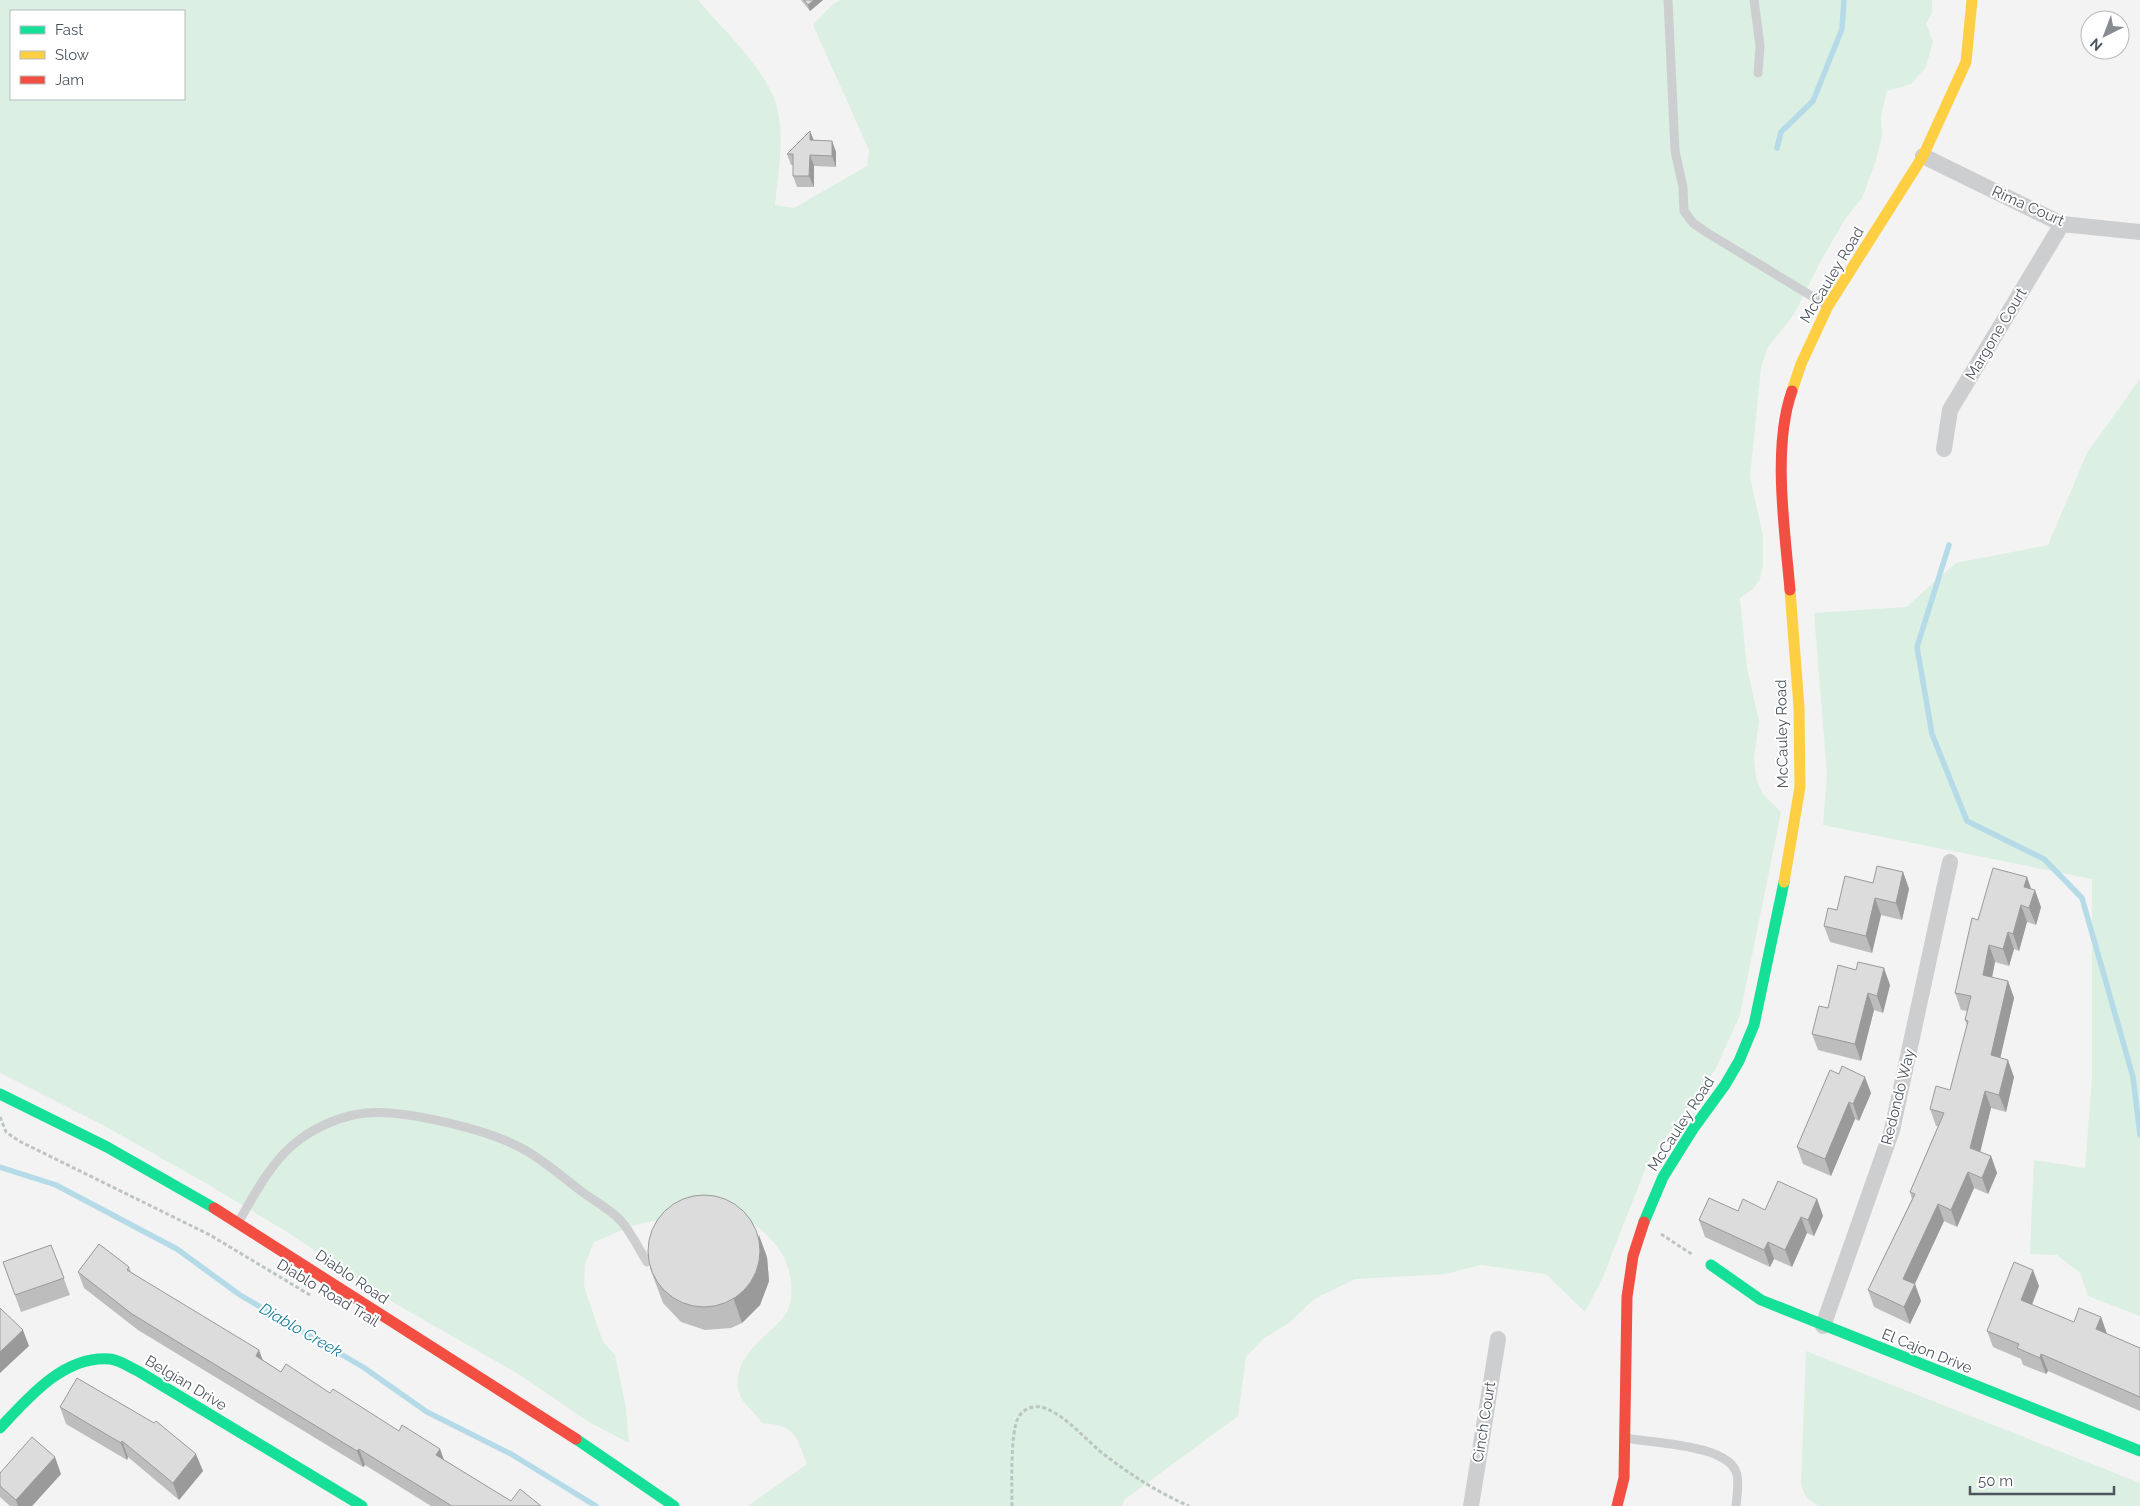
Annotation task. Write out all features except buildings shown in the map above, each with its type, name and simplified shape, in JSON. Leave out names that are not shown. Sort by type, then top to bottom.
[{"type":"street","name":"McCauley Road","points":[[1617,1506],[1624,1478],[1627,1297],[1633,1256],[1643,1223],[1663,1177],[1739,1062],[1754,1025],[1789,857],[1800,787],[1799,707],[1781,479],[1784,436],[1790,396],[1798,372],[1828,306],[1923,156],[1966,62],[1972,0]]},
{"type":"street","name":"Rima Court","points":[[1923,156],[2062,224],[2140,232]]},
{"type":"street","name":"Margone Court","points":[[1944,449],[1950,410],[2062,224]]},
{"type":"street","name":"Redondo Way","points":[[1823,1326],[1892,1130],[1950,862]]},
{"type":"street","name":"Diablo Road","points":[[0,1094],[123,1156],[239,1222],[619,1467],[674,1506]]},
{"type":"street","name":"El Cajon Drive","points":[[1711,1265],[1761,1300],[2140,1451]]},
{"type":"street","name":"Cinch Court","points":[[1471,1506],[1498,1339]]},
{"type":"street","name":"Belgian Drive","points":[[0,1428],[34,1392],[68,1368],[88,1358],[111,1359],[138,1371],[362,1506]]},
{"type":"lane","points":[[1668,0],[1675,151],[1683,188],[1684,211],[1693,223],[1706,232],[1828,306]]},
{"type":"lane","points":[[1754,0],[1760,46],[1758,73]]},
{"type":"lane","points":[[239,1222],[261,1183],[283,1153],[300,1139],[317,1128],[348,1117],[366,1113],[384,1113],[416,1117],[493,1136],[525,1149],[620,1221],[647,1262]]},
{"type":"lane","points":[[1624,1438],[1704,1449],[1722,1457],[1733,1466],[1738,1475],[1736,1506]]},
{"type":"path","name":"Diablo Road Trail","points":[[0,1116],[6,1132],[20,1141],[210,1235],[314,1297]]},
{"type":"path","points":[[1656,1231],[1689,1252]]},
{"type":"path","points":[[1012,1506],[1014,1433],[1018,1418],[1026,1409],[1035,1406],[1046,1408],[1059,1416],[1101,1452],[1160,1493],[1189,1506]]},
{"type":"green space","points":[[0,0],[698,0],[752,61],[775,101],[781,139],[775,205],[794,208],[867,166],[869,150],[813,25],[833,4],[840,0],[1932,0],[1932,13],[1926,24],[1933,41],[1926,67],[1911,84],[1887,91],[1881,116],[1882,136],[1876,160],[1862,198],[1845,219],[1794,314],[1768,347],[1761,368],[1750,477],[1763,536],[1763,565],[1760,579],[1753,589],[1740,598],[1747,668],[1759,721],[1754,758],[1756,778],[1763,794],[1781,812],[1740,1015],[1715,1070],[1648,1162],[1603,1277],[1585,1312],[1546,1274],[1481,1265],[1445,1274],[1355,1279],[1314,1299],[1289,1323],[1264,1338],[1246,1357],[1238,1416],[1124,1500],[1122,1506],[748,1506],[807,1464],[793,1433],[781,1426],[762,1423],[743,1401],[738,1389],[737,1381],[743,1362],[756,1344],[780,1322],[789,1307],[792,1293],[789,1271],[781,1252],[769,1237],[755,1225],[745,1220],[697,1216],[647,1222],[594,1242],[585,1264],[584,1287],[603,1342],[615,1355],[626,1408],[629,1443],[589,1422],[520,1375],[389,1300],[287,1232],[103,1125],[0,1073]]},
{"type":"green space","points":[[2140,379],[2140,1316],[2088,1296],[2080,1273],[2057,1255],[2030,1254],[2034,1160],[2085,1168],[2092,1078],[2092,879],[1823,825],[1827,774],[1814,613],[1906,607],[1956,563],[2048,545],[2087,453]]},
{"type":"green space","points":[[1806,1351],[2140,1483],[2140,1506],[1820,1506],[1807,1498],[1801,1484]]},
{"type":"waterway","points":[[1777,148],[1781,132],[1813,101],[1842,29],[1844,0]]},
{"type":"waterway","points":[[1949,545],[1917,647],[1932,734],[1967,821],[2044,859],[2082,898],[2133,1077],[2140,1135]]},
{"type":"waterway","name":"Diablo Creek","points":[[0,1167],[56,1185],[177,1249],[240,1295],[363,1367],[427,1412],[511,1454],[596,1506]]},
{"type":"traffic: fast","points":[[1644,1222],[1663,1177],[1693,1129],[1725,1085],[1739,1061],[1754,1025],[1784,882]]},
{"type":"traffic: fast","points":[[0,1094],[107,1147],[214,1208]]},
{"type":"traffic: fast","points":[[1711,1265],[1761,1300],[2140,1451]]},
{"type":"traffic: fast","points":[[0,1428],[35,1392],[62,1371],[77,1364],[93,1360],[110,1359],[121,1362],[138,1371],[362,1506]]},
{"type":"traffic: fast","points":[[576,1439],[674,1506]]},
{"type":"traffic: slow","points":[[1792,391],[1801,364],[1828,306],[1923,156],[1966,62],[1972,0]]},
{"type":"traffic: slow","points":[[1784,882],[1800,787],[1799,707],[1790,590]]},
{"type":"traffic: jam","points":[[1790,590],[1783,516],[1781,463],[1786,413],[1792,391]]},
{"type":"traffic: jam","points":[[214,1208],[576,1439]]},
{"type":"traffic: jam","points":[[1617,1506],[1624,1478],[1627,1297],[1633,1256],[1644,1222]]}]
